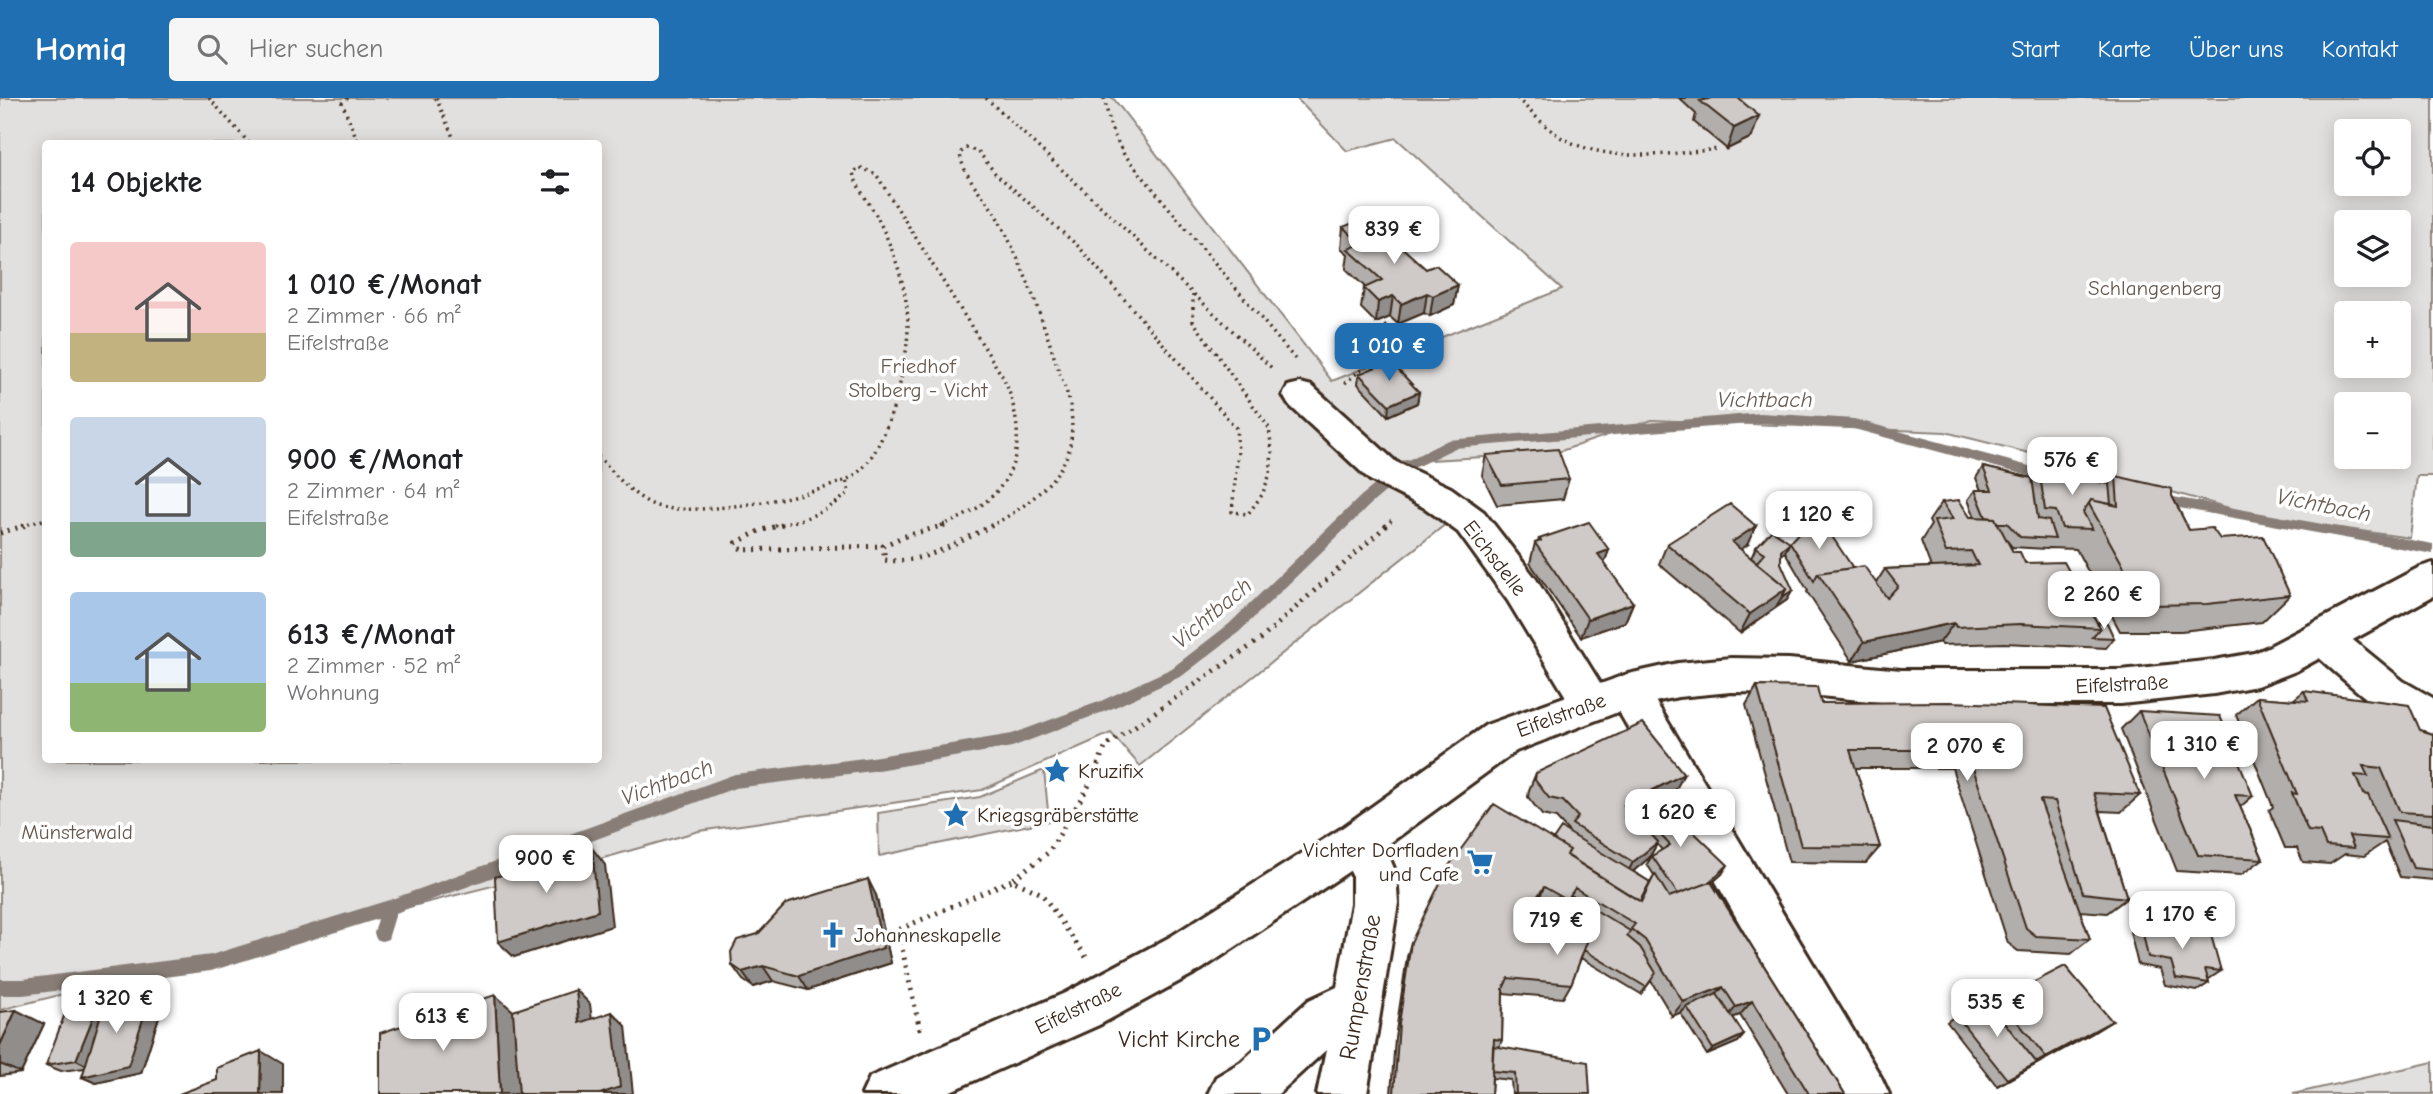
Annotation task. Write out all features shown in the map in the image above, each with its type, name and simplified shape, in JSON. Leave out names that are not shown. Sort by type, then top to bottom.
[{"type":"main road","name":"Eichsdelle","points":[[1301,382],[1383,471],[1431,495],[1471,522],[1609,697],[1864,1094]]},
{"type":"main road","name":"Eifelstraße","points":[[887,1094],[1082,1009],[1186,953],[1357,842],[1501,738],[1609,697],[1678,680],[1731,675],[1789,676],[1901,687],[2121,687],[2214,677],[2257,669],[2323,638],[2433,578]]},
{"type":"main road","points":[[2323,638],[2389,693],[2433,719]]},
{"type":"main road","name":"Rumpenstraße","points":[[1342,1094],[1375,903],[1374,873],[1357,842]]},
{"type":"main road","points":[[1233,1094],[1258,1079],[1326,1017],[1356,1002]]},
{"type":"path","points":[[209,98],[246,140]]},
{"type":"path","points":[[348,98],[342,103],[357,140]]},
{"type":"path","points":[[436,98],[454,140]]},
{"type":"path","points":[[986,98],[1193,293],[1301,382]]},
{"type":"path","points":[[1104,98],[1111,128],[1123,153],[1301,382]]},
{"type":"path","points":[[1517,98],[1546,127],[1579,144],[1615,154],[1656,155],[1719,149]]},
{"type":"path","points":[[883,547],[886,560],[901,562],[941,550],[1005,519],[1047,483],[1066,459],[1071,409],[1043,320],[1010,240],[991,205],[961,163],[960,153],[966,148],[978,151],[995,173],[1079,247],[1236,428],[1240,462],[1231,498],[1232,512],[1248,514],[1260,502],[1272,473],[1274,447],[1269,428],[1193,321],[1193,293]]},
{"type":"path","points":[[602,460],[625,485],[656,506],[682,511],[710,509],[820,489],[855,475],[870,459],[889,416],[904,368],[908,326],[891,248],[878,217],[855,182],[853,173],[859,167],[876,174],[1004,379],[1017,413],[1020,446],[1013,470],[997,495],[970,514],[934,529],[900,535],[883,547],[742,550],[736,543],[744,535],[795,524],[841,503],[849,492],[846,479]]},
{"type":"path","points":[[1367,352],[1374,339],[1387,325]]},
{"type":"path","points":[[931,1075],[898,930],[1012,880],[1049,852],[1088,787],[1106,746],[1261,639],[1431,495]]},
{"type":"path","points":[[0,533],[42,520]]},
{"type":"path","points":[[1012,880],[1042,894],[1111,994]]},
{"type":"green space","points":[[0,98],[1113,98],[1332,381],[1562,289],[1396,138],[1347,151],[1296,98],[2433,98],[2433,476],[2417,476],[2410,538],[2258,516],[1945,432],[1652,420],[1555,453],[1394,462],[1447,523],[1140,766],[1111,733],[982,790],[699,831],[611,856],[0,1010]]},
{"type":"green space","points":[[1044,770],[1049,821],[879,856],[878,813],[980,797]]},
{"type":"green space","points":[[2433,1062],[2433,1094],[2293,1094]]},
{"type":"building","points":[[1708,98],[1738,98],[1759,116],[1734,128],[1700,101]]},
{"type":"building","points":[[1368,217],[1426,269],[1436,265],[1458,285],[1433,296],[1427,293],[1401,304],[1393,296],[1378,302],[1364,288],[1382,280],[1348,249],[1361,244],[1343,227]]},
{"type":"building","points":[[1390,361],[1419,392],[1389,405],[1359,374]]},
{"type":"building","points":[[1558,449],[1569,479],[1502,485],[1486,455]]},
{"type":"building","points":[[1983,467],[2032,478],[2038,519],[2049,521],[2055,539],[2020,537],[2007,523],[1997,523],[1995,518],[1986,517],[1975,490],[1992,490]]},
{"type":"building","points":[[2039,468],[2109,484],[2111,504],[2091,500],[2083,512],[2092,529],[2062,528],[2056,511],[2045,510]]},
{"type":"building","points":[[2116,476],[2172,489],[2172,496],[2189,530],[2212,528],[2220,539],[2263,536],[2290,595],[2207,604],[2145,605],[2089,504],[2091,500],[2118,506]]},
{"type":"building","points":[[1959,500],[1970,517],[1995,518],[2013,552],[2020,552],[2025,563],[2064,562],[2100,628],[2020,624],[1956,627],[1954,623],[1864,642],[1818,573],[1864,566],[1887,598],[1898,586],[1885,569],[1978,565],[1971,551],[1946,552],[1934,521],[1953,519],[1942,502]]},
{"type":"building","points":[[1730,504],[1756,526],[1732,542],[1787,588],[1750,614],[1667,544]]},
{"type":"building","points":[[1589,522],[1609,550],[1598,554],[1633,603],[1588,619],[1535,543],[1541,541],[1539,539]]},
{"type":"building","points":[[1823,523],[1853,568],[1818,573],[1814,581],[1790,542],[1801,530]]},
{"type":"building","points":[[1772,530],[1790,542],[1781,550],[1781,563],[1793,590],[1782,597],[1787,588],[1756,563],[1765,553],[1756,547]]},
{"type":"building","points":[[2097,622],[2107,623],[2114,638],[2092,637],[2100,628]]},
{"type":"building","points":[[1757,686],[1817,687],[1821,703],[1950,702],[2104,708],[2140,795],[2094,793],[2127,898],[2083,893],[2055,801],[2040,800],[2090,939],[2036,936],[2026,928],[1967,750],[1850,750],[1880,847],[1801,846]]},
{"type":"building","points":[[2304,691],[2409,705],[2420,730],[2433,734],[2433,814],[2400,812],[2381,768],[2363,766],[2368,776],[2355,775],[2363,794],[2368,795],[2388,839],[2349,836],[2354,848],[2326,846],[2320,832],[2308,831],[2292,793],[2297,794],[2257,697],[2308,701]]},
{"type":"building","points":[[2139,711],[2220,716],[2253,796],[2235,795],[2263,859],[2198,855]]},
{"type":"building","points":[[1643,723],[1684,774],[1624,805],[1658,842],[1633,862],[1572,824],[1578,817],[1563,801],[1549,798],[1535,780],[1536,773]]},
{"type":"building","points":[[1655,795],[1728,865],[1708,883],[1678,894],[1652,856],[1670,845],[1633,806]]},
{"type":"building","points":[[1494,804],[1570,850],[1566,855],[1641,902],[1655,874],[1669,897],[1711,882],[1845,1094],[1809,1094],[1752,1001],[1736,1007],[1723,987],[1683,1002],[1645,940],[1631,929],[1635,924],[1575,888],[1567,900],[1544,887],[1530,907],[1586,934],[1587,942],[1571,984],[1508,978],[1503,989],[1502,1040],[1494,1039],[1491,1094],[1394,1094],[1399,1024],[1411,942],[1448,867]]},
{"type":"building","points":[[2392,820],[2433,825],[2433,870],[2413,868]]},
{"type":"building","points":[[1561,828],[1650,882],[1640,901],[1567,855],[1570,850],[1553,840]]},
{"type":"building","points":[[592,848],[598,911],[498,942],[495,877]]},
{"type":"building","name":"Johanneskapelle","points":[[868,879],[883,948],[799,976],[763,966],[742,972],[732,965],[731,952],[737,940],[758,934],[786,904]]},
{"type":"building","points":[[1572,896],[1630,931],[1627,936],[1640,947],[1656,973],[1646,987],[1584,950],[1586,934],[1555,919]]},
{"type":"building","points":[[2141,924],[2211,935],[2221,971],[2205,969],[2209,983],[2176,978],[2171,961],[2148,957]]},
{"type":"building","points":[[2065,966],[2112,1021],[2046,1057],[2000,1000]]},
{"type":"building","points":[[576,990],[579,1023],[612,1012],[620,1087],[600,1094],[519,1094],[513,1011]]},
{"type":"building","points":[[151,994],[128,1066],[82,1077],[104,1004]]},
{"type":"building","points":[[1717,994],[1744,1035],[1713,1049],[1687,1007]]},
{"type":"building","points":[[495,995],[500,1094],[380,1094],[380,1033]]},
{"type":"building","points":[[1986,1000],[2037,1063],[2007,1079],[1956,1015]]},
{"type":"building","points":[[98,1005],[76,1060],[46,1065],[66,1011]]},
{"type":"building","points":[[16,1010],[0,1045],[0,1012]]},
{"type":"building","points":[[1493,1046],[1588,1062],[1590,1094],[1516,1094],[1515,1073],[1492,1071]]},
{"type":"building","points":[[261,1051],[260,1094],[179,1094],[217,1080],[217,1068]]},
{"type":"waterway","name":"Vichtbach","points":[[389,908],[735,781],[872,764],[1012,740],[1106,705],[1177,672],[1234,628],[1366,500],[1407,466],[1453,443],[1761,418],[1854,424],[2051,477]]},
{"type":"waterway","name":"Vichtbach","points":[[2157,499],[2433,549]]},
{"type":"waterway","name":"Vichtbach","points":[[0,987],[23,987],[211,963],[389,908]]},
{"type":"waterway","points":[[382,933],[389,908]]},
{"type":"place","name":"Kruzifix","points":[[1057,771]]},
{"type":"place","name":"Kriegsgräberstätte","points":[[956,815]]},
{"type":"place","name":"Vichter Dorfladen und Cafe","points":[[1480,862]]},
{"type":"place","name":"Johanneskapelle","points":[[833,935]]},
{"type":"place","name":"Vicht Kirche","points":[[1261,1039]]},
{"type":"park label","name":"Schlangenberg","points":[[2155,288]]},
{"type":"park label","name":"Friedhof Stolberg - Vicht","points":[[918,378]]},
{"type":"park label","name":"Münsterwald","points":[[77,832]]}]
